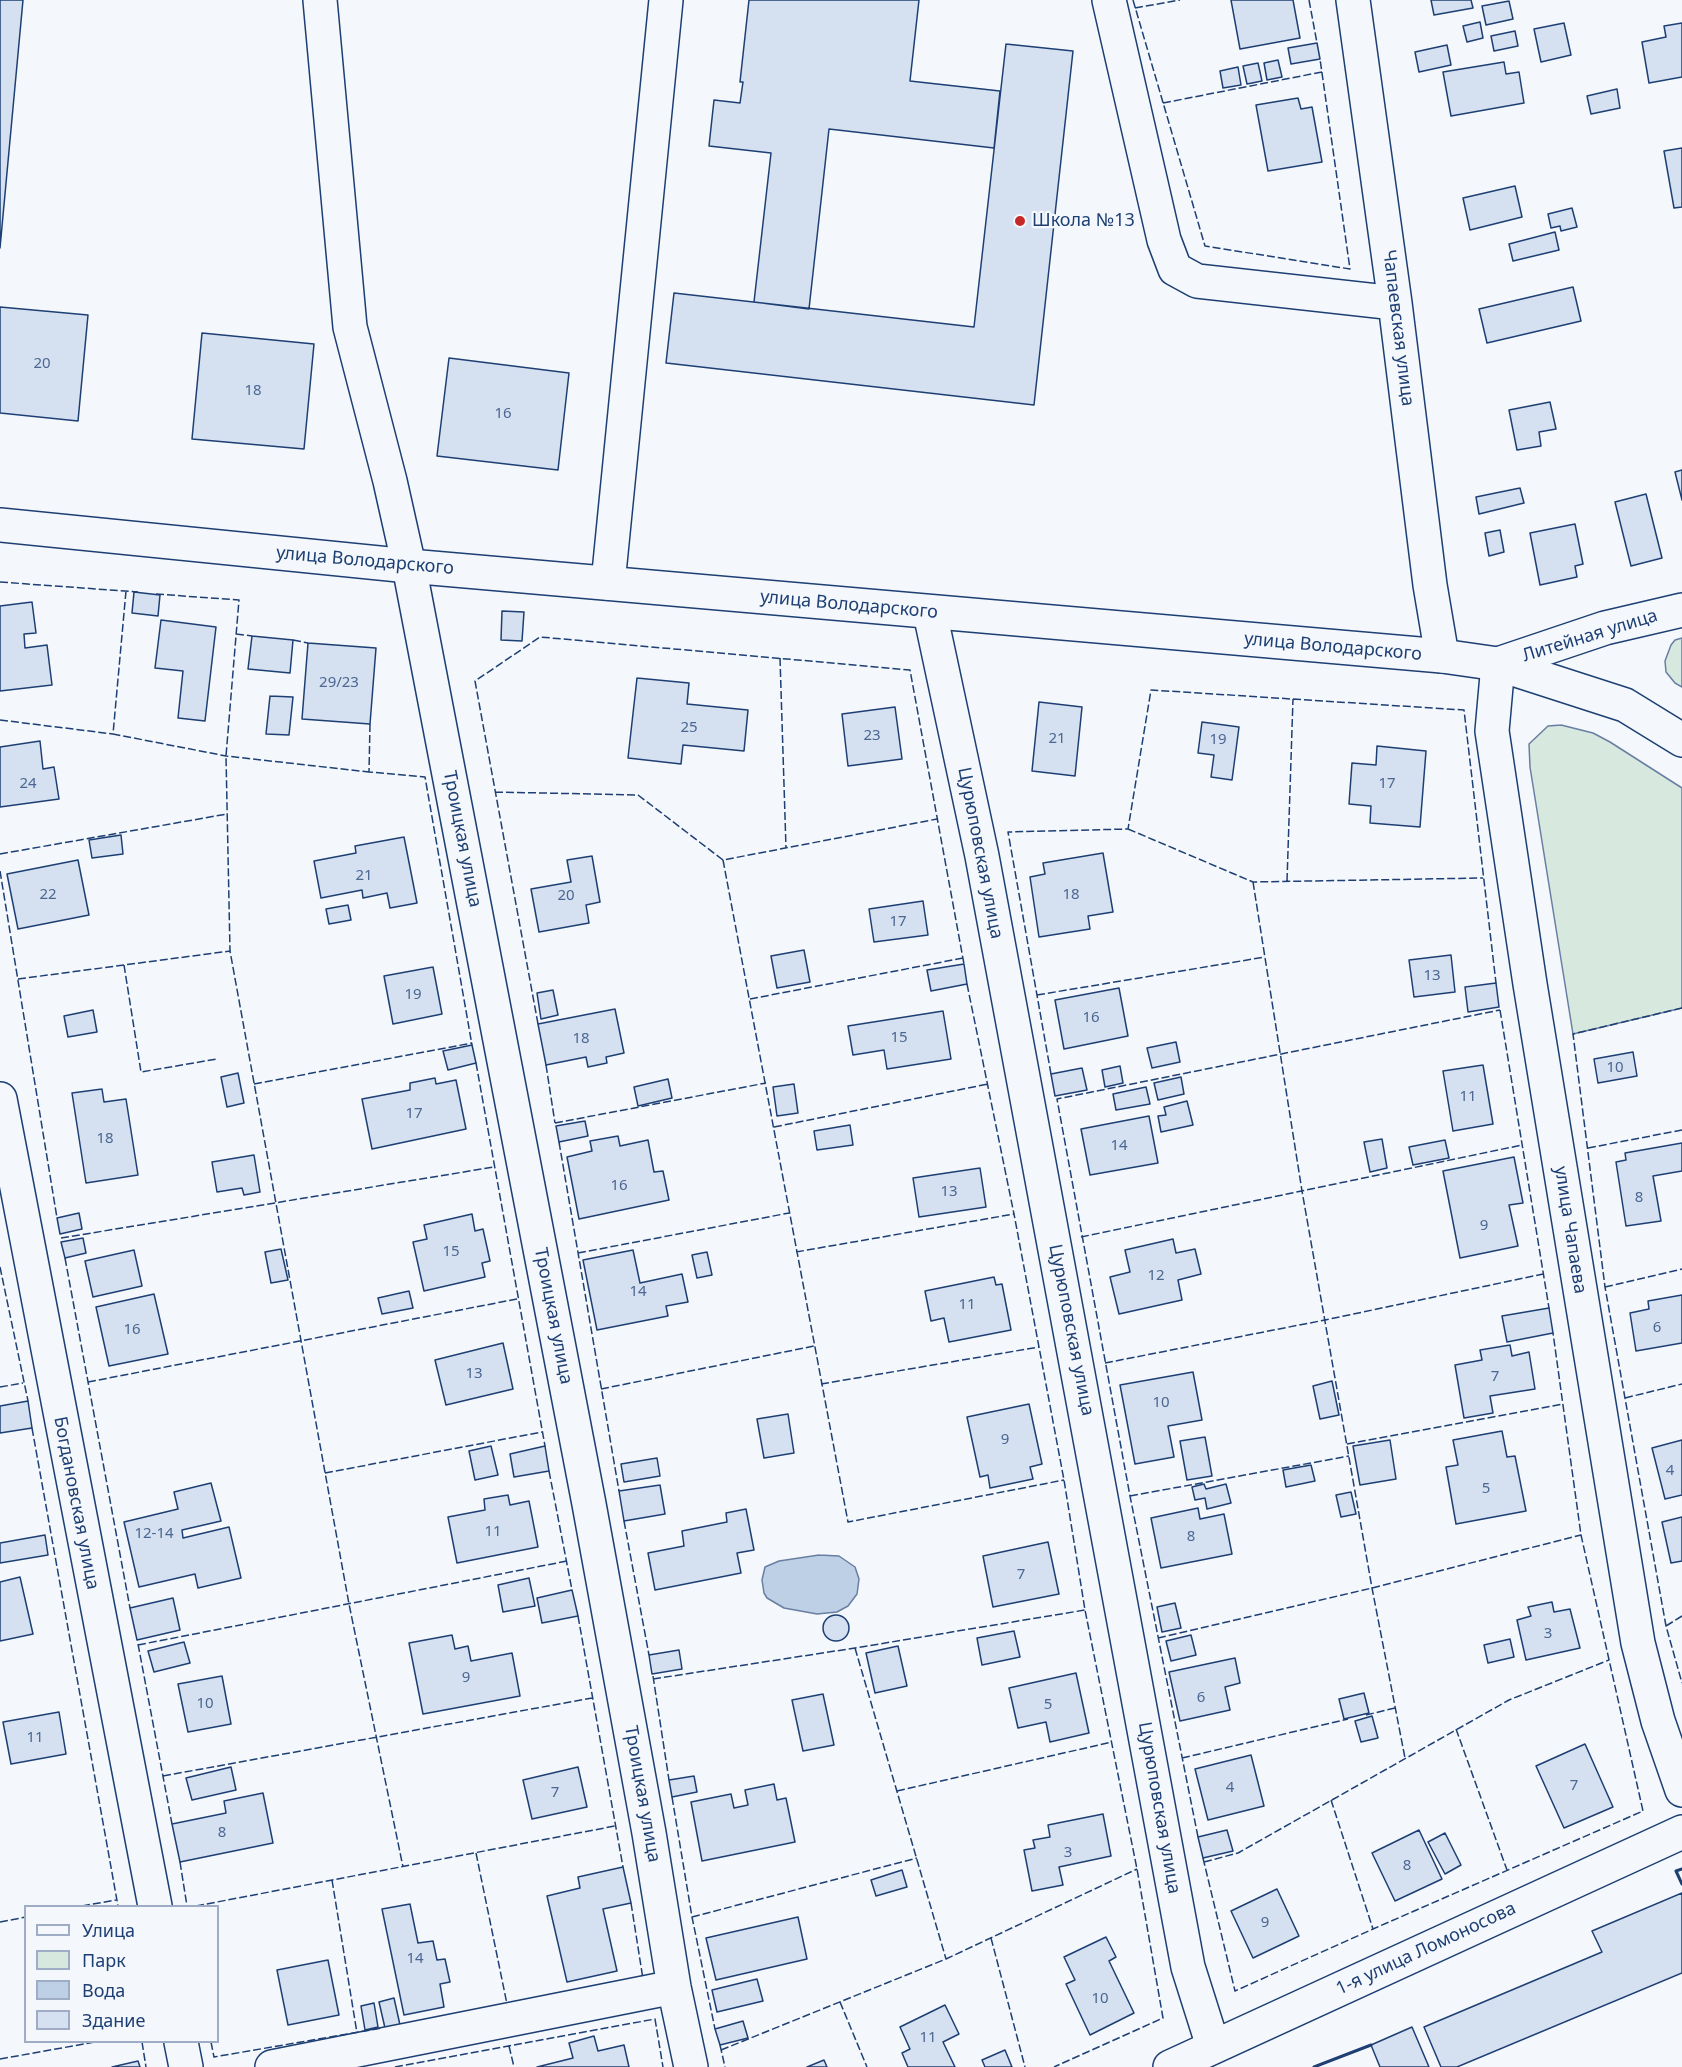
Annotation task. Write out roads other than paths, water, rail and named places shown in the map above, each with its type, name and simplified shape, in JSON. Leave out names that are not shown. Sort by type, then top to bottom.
[{"type":"street","name":"Троицкая улица","points":[[320,0],[350,327],[409,566],[587,1492],[649,1833],[674,1987],[691,2067]]},
{"type":"street","points":[[608,584],[666,0]]},
{"type":"street","points":[[1109,0],[1164,240],[1175,269],[1197,281],[1395,303]]},
{"type":"street","name":"Чапаевская улица","points":[[1353,0],[1442,657]]},
{"type":"street","name":"улица Володарского","points":[[0,525],[409,566],[1442,657],[1498,664],[1625,705],[1682,740]]},
{"type":"street","name":"Литейная улица","points":[[1498,664],[1605,628],[1682,610]]},
{"type":"street","name":"Цурюповская улица","points":[[930,613],[984,868],[1188,1967],[1213,2046]]},
{"type":"street","name":"улица Чапаева","points":[[1498,664],[1492,731],[1532,996],[1638,1642],[1658,1721],[1682,1790]]},
{"type":"street","name":"Богдановская улица","points":[[0,1099],[155,1905]]},
{"type":"street","name":"1-я улица Ломоносова","points":[[1170,2067],[1682,1832]]},
{"type":"street","points":[[272,2067],[674,1987]]},
{"type":"street","points":[[181,2043],[186,2067]]},
{"type":"water","points":[[819,1555],[839,1556],[855,1567],[859,1579],[857,1594],[848,1606],[837,1612],[817,1614],[784,1608],[767,1598],[762,1580],[765,1567],[779,1561]]},
{"type":"place","name":"Школа №13","points":[[1020,221]]}]
